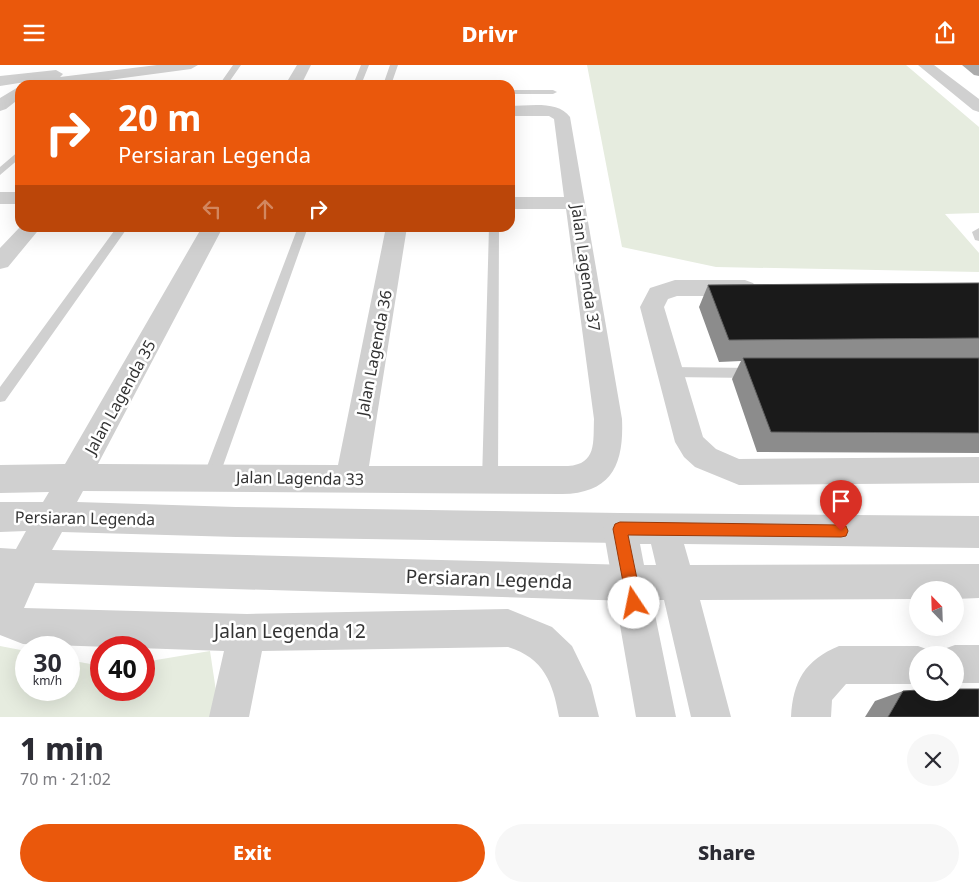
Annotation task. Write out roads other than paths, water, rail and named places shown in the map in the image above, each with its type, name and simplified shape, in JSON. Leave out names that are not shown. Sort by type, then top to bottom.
[{"type":"main road","points":[[969,65],[979,73]]},
{"type":"street","points":[[0,81],[138,65]]},
{"type":"street","points":[[296,80],[304,65]]},
{"type":"street","points":[[925,65],[979,107]]},
{"type":"street","points":[[98,80],[184,66]]},
{"type":"street","points":[[166,80],[184,66]]},
{"type":"street","points":[[0,106],[15,95]]},
{"type":"street","name":"Jalan Lagenda 37","points":[[515,111],[552,111],[562,117],[608,419],[608,449],[604,461],[597,469]]},
{"type":"street","points":[[0,198],[15,198]]},
{"type":"street","points":[[515,203],[576,203]]},
{"type":"street","points":[[0,262],[27,232]]},
{"type":"street","name":"Jalan Lagenda 35","points":[[13,565],[53,515],[211,232]]},
{"type":"street","name":"Jalan Lagenda 36","points":[[351,479],[396,232]]},
{"type":"street","points":[[763,288],[675,288],[658,294],[652,307],[690,442],[698,455],[709,463],[738,472],[979,470]]},
{"type":"street","name":"Jalan Lagenda 33","points":[[0,479],[211,477],[490,481],[569,479],[584,477],[597,469]]},
{"type":"street","name":"Persiaran Legenda","points":[[0,517],[53,515],[181,521],[471,524],[664,530],[979,532]]},
{"type":"street","points":[[620,529],[656,717]]},
{"type":"street","points":[[664,530],[711,717]]},
{"type":"street","name":"Persiaran Legenda","points":[[13,565],[630,583],[979,581]]},
{"type":"street","name":"Jalan Legenda 12","points":[[13,565],[5,610],[10,621],[23,626],[246,633],[508,628],[524,632],[540,639],[555,653],[569,676],[576,698],[579,717]]},
{"type":"street","points":[[229,717],[246,633]]},
{"type":"street","points":[[964,664],[979,664]]},
{"type":"street","points":[[811,717],[812,695],[823,678],[839,665],[909,665]]},
{"type":"lane","points":[[226,80],[237,65]]},
{"type":"lane","points":[[359,80],[365,65]]},
{"type":"lane","points":[[389,80],[394,65]]},
{"type":"lane","points":[[515,92],[553,92]]},
{"type":"lane","points":[[0,172],[15,158]]},
{"type":"lane","points":[[979,231],[977,232],[979,238]]},
{"type":"lane","points":[[0,397],[119,232]]},
{"type":"lane","points":[[211,477],[301,232]]},
{"type":"lane","points":[[490,481],[494,232]]},
{"type":"lane","points":[[669,372],[766,373]]}]
